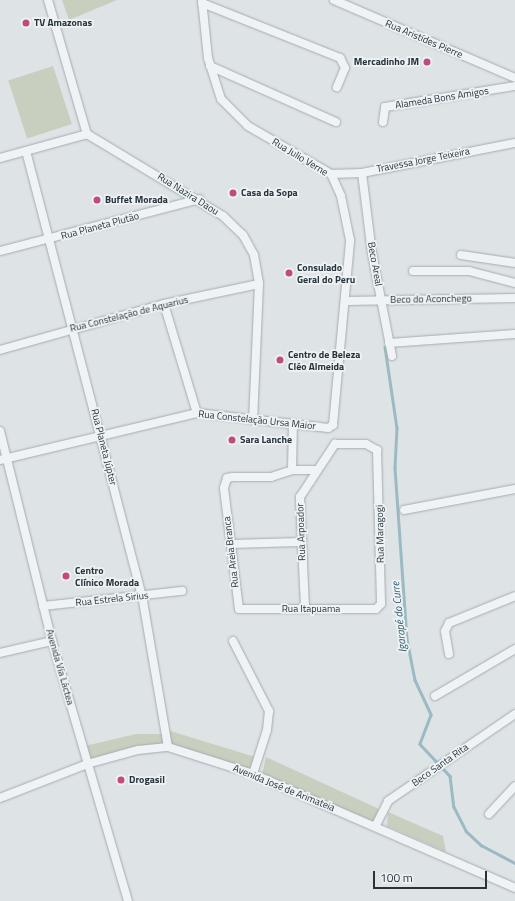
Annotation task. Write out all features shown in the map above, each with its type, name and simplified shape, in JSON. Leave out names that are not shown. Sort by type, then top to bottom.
[{"type":"street","points":[[0,158],[87,134],[48,0]]},
{"type":"street","name":"Rua Aristídes Pierre","points":[[334,0],[515,78]]},
{"type":"street","points":[[202,2],[340,58],[345,68],[337,87]]},
{"type":"street","name":"Rua Julio Verne","points":[[202,2],[210,66],[221,99],[248,126],[331,174],[348,225],[347,301],[334,422],[328,428]]},
{"type":"street","points":[[210,66],[336,122]]},
{"type":"street","name":"Alameda Bons Amigos","points":[[383,122],[384,107],[515,86]]},
{"type":"street","name":"Rua Nazira Daou","points":[[87,134],[199,200],[243,235],[254,255],[259,284],[253,420]]},
{"type":"street","name":"Travessa Jorge Teixeira","points":[[331,174],[362,173],[515,143]]},
{"type":"street","name":"Rua Planeta Júpter","points":[[26,151],[74,328],[142,595],[168,747]]},
{"type":"street","name":"Beco Areal","points":[[362,173],[392,356]]},
{"type":"street","name":"Rua Planeta Plutão","points":[[0,251],[199,200]]},
{"type":"street","points":[[461,255],[515,263]]},
{"type":"street","points":[[413,271],[464,271],[515,283]]},
{"type":"street","name":"Rua Constelação de Aquarius","points":[[0,350],[164,304],[259,284]]},
{"type":"street","name":"Beco do Aconchego","points":[[347,301],[515,298]]},
{"type":"street","points":[[164,304],[197,412]]},
{"type":"street","points":[[390,343],[515,334]]},
{"type":"street","name":"Rua Constelação Ursa Maior","points":[[3,460],[100,433],[197,412],[328,428]]},
{"type":"street","points":[[293,424],[292,470],[317,470]]},
{"type":"street","name":"Avenida Vía Láctea","points":[[0,431],[3,460],[42,606],[128,901]]},
{"type":"street","name":"Rua Arpoador","points":[[305,608],[298,504],[330,449],[341,442],[374,447],[379,455]]},
{"type":"street","name":"Rua Maragogi","points":[[376,609],[381,604],[379,455]]},
{"type":"street","name":"Rua Areia Branca","points":[[246,610],[238,606],[224,488],[227,478],[271,477],[292,470]]},
{"type":"street","points":[[404,510],[515,489]]},
{"type":"street","points":[[231,544],[300,542]]},
{"type":"street","name":"Rua Estrela Sirius","points":[[42,606],[182,591]]},
{"type":"street","points":[[449,654],[446,626],[515,596]]},
{"type":"street","name":"Rua Itapuama","points":[[246,610],[305,608],[376,609]]},
{"type":"street","points":[[0,653],[52,641]]},
{"type":"street","points":[[233,641],[269,712],[267,730],[253,774]]},
{"type":"street","points":[[435,696],[515,649]]},
{"type":"street","name":"Beco Santa Rita","points":[[376,825],[388,801],[515,714]]},
{"type":"street","name":"Avenida José de Arimateia","points":[[0,798],[88,764],[138,750],[168,747],[253,774],[376,825],[515,888]]},
{"type":"street","points":[[488,814],[515,786]]},
{"type":"green space","points":[[62,0],[117,0],[69,20]]},
{"type":"green space","points":[[53,66],[72,124],[27,139],[8,81]]},
{"type":"green space","points":[[167,730],[257,757],[252,773],[162,745]]},
{"type":"green space","points":[[136,734],[164,734],[167,746],[91,764],[85,746]]},
{"type":"green space","points":[[266,757],[379,809],[374,822],[262,775]]},
{"type":"green space","points":[[388,812],[443,836],[446,852],[387,826]]},
{"type":"waterway","name":"Igarapé do Curre","points":[[385,347],[397,428],[395,468],[407,639],[415,680],[431,715],[420,744],[450,776],[454,807],[466,831],[481,845],[515,863]]},
{"type":"place","name":"TV Amazonas","points":[[26,23]]},
{"type":"place","name":"Mercadinho JM","points":[[427,62]]},
{"type":"place","name":"Casa da Sopa","points":[[233,193]]},
{"type":"place","name":"Buffet Morada","points":[[97,200]]},
{"type":"place","name":"Consulado Geral do Peru","points":[[289,273]]},
{"type":"place","name":"Centro de Beleza Cléo Almeida","points":[[280,360]]},
{"type":"place","name":"Sara Lanche","points":[[232,440]]},
{"type":"place","name":"Centro Clínico Morada","points":[[66,576]]},
{"type":"place","name":"Drogasil","points":[[121,780]]}]
